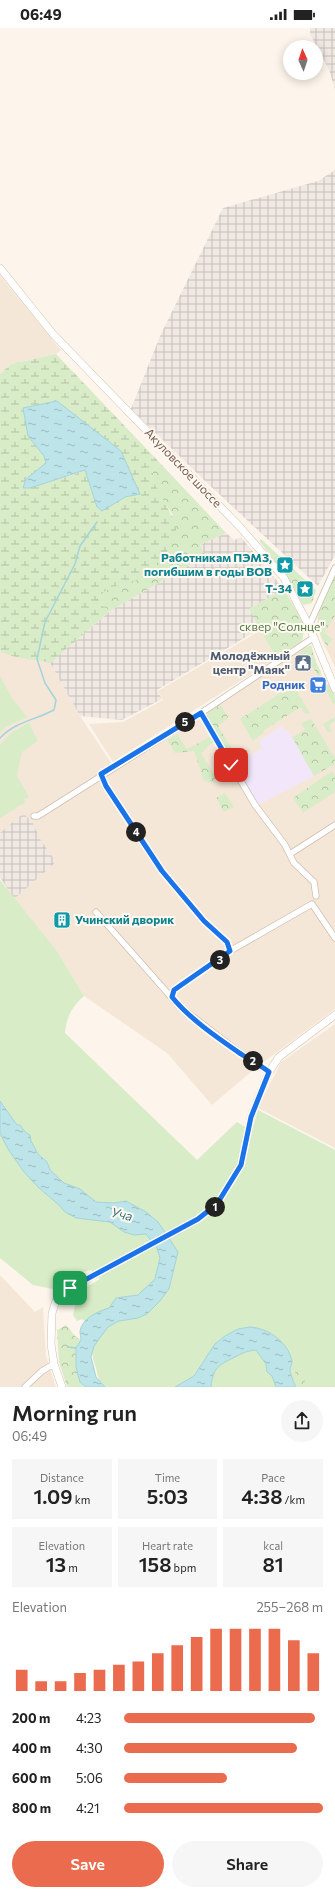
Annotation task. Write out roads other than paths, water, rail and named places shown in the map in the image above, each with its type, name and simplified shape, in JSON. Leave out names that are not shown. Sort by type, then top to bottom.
[{"type":"street","name":"Акуловское шоссе","points":[[0,268],[53,334],[240,527],[284,578],[309,626],[335,689]]},
{"type":"street","points":[[309,626],[335,568]]},
{"type":"street","points":[[34,816],[38,816],[101,774],[201,713],[313,638]]},
{"type":"street","points":[[201,713],[255,805],[290,854],[294,863],[314,882],[316,896]]},
{"type":"street","points":[[101,774],[106,786],[162,871],[204,921],[227,942],[230,951]]},
{"type":"street","points":[[290,854],[335,824]]},
{"type":"street","points":[[172,997],[174,990],[230,951],[312,904],[335,938]]},
{"type":"street","points":[[96,912],[179,1006],[239,1052],[269,1072]]},
{"type":"street","points":[[62,1387],[54,1364],[51,1340],[52,1314],[56,1301],[70,1288],[176,1232],[198,1219],[217,1204],[231,1184],[241,1165],[251,1117],[269,1072],[279,1057],[335,1015]]},
{"type":"street","points":[[25,1387],[42,1371],[54,1364]]},
{"type":"water","points":[[57,401],[121,451],[140,494],[125,497],[102,511],[97,507],[85,470],[30,488],[23,488],[26,479],[46,463],[44,456],[28,436],[23,408]]},
{"type":"water","name":"Уча","points":[[0,1101],[17,1125],[20,1125],[26,1133],[30,1135],[31,1141],[38,1154],[47,1162],[50,1170],[64,1183],[80,1189],[96,1202],[114,1203],[126,1201],[146,1212],[158,1222],[178,1252],[169,1289],[159,1302],[147,1314],[138,1318],[119,1321],[108,1327],[94,1346],[91,1357],[96,1377],[105,1387],[86,1387],[80,1382],[76,1367],[76,1348],[81,1340],[81,1326],[87,1319],[109,1308],[116,1298],[138,1295],[155,1279],[160,1258],[157,1248],[146,1234],[134,1235],[124,1232],[110,1222],[76,1218],[65,1212],[39,1188],[24,1172],[8,1149],[0,1133]]},
{"type":"water","points":[[250,1327],[264,1330],[282,1342],[290,1354],[292,1364],[290,1371],[296,1387],[276,1387],[272,1376],[267,1372],[266,1364],[256,1350],[243,1353],[221,1365],[213,1375],[211,1387],[175,1387],[194,1376],[215,1344],[225,1336],[238,1329]]},
{"type":"waterway","points":[[0,738],[12,728],[54,710],[56,700],[45,683],[37,659],[45,622],[75,564],[80,546],[97,522]]},
{"type":"waterway","points":[[68,1347],[76,1348]]},
{"type":"place","name":"Работникам ПЭМЗ, погибшим в годы ВОВ","points":[[285,565]]},
{"type":"place","name":"Т-34","points":[[305,589]]},
{"type":"place","name":"Молодёжный центр \"Маяк\"","points":[[303,663]]},
{"type":"place","name":"Родник","points":[[318,685]]},
{"type":"place","name":"Учинский дворик","points":[[62,920]]},
{"type":"park label","name":"сквер \"Солнце\"","points":[[282,627]]}]
